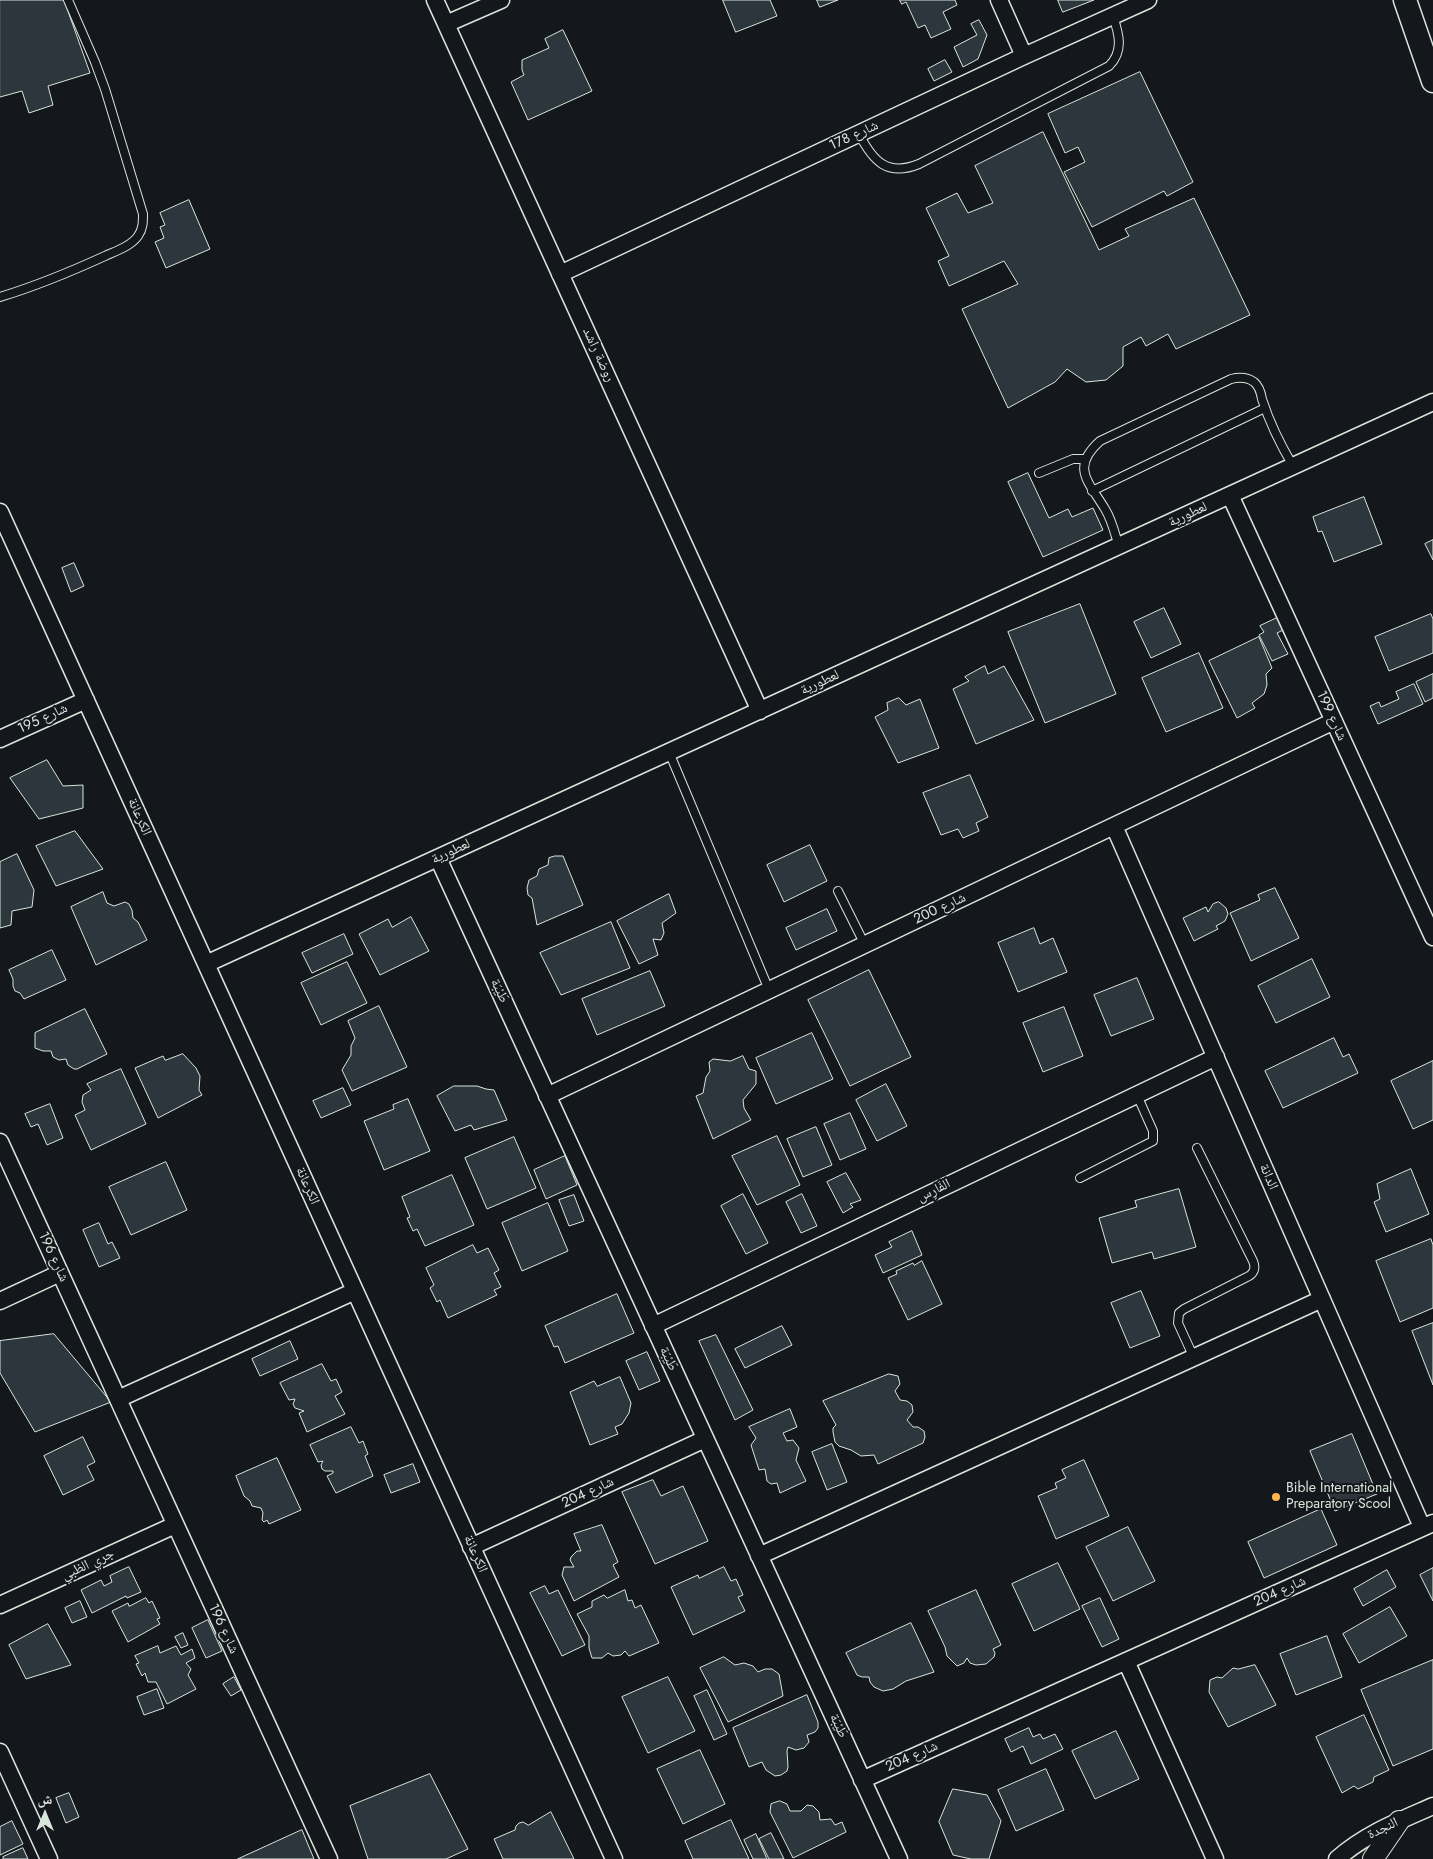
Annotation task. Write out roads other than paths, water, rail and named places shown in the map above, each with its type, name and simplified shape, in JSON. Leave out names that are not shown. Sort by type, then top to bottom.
[{"type":"main road","points":[[1405,0],[1433,81]]},
{"type":"street","name":"روضة راشد","points":[[435,0],[760,711]]},
{"type":"street","points":[[446,24],[502,0]]},
{"type":"street","points":[[999,0],[1024,56]]},
{"type":"street","name":"شارع 178","points":[[560,274],[1024,56],[1148,0]]},
{"type":"street","name":"لعطورية","points":[[206,964],[1433,402]]},
{"type":"street","name":"شارع 199","points":[[1230,495],[1433,937]]},
{"type":"street","name":"الكرعانة","points":[[0,512],[614,1859]]},
{"type":"street","name":"شارع 195","points":[[0,739],[86,700]]},
{"type":"street","name":"شارع 200","points":[[547,1096],[1334,721]]},
{"type":"street","name":"الدانة","points":[[1114,826],[1322,1299],[1428,1525]]},
{"type":"street","name":"طَيْبَة","points":[[438,858],[899,1859]]},
{"type":"street","name":"الفَارِس","points":[[653,1326],[1216,1057]]},
{"type":"street","name":"شارع 196","points":[[0,1142],[329,1859]]},
{"type":"street","points":[[0,1301],[60,1273]]},
{"type":"street","points":[[118,1399],[355,1291]]},
{"type":"street","points":[[759,1556],[1322,1299]]},
{"type":"street","name":"شارع 204","points":[[471,1547],[705,1438]]},
{"type":"street","name":"جري الظبي","points":[[0,1605],[175,1524]]},
{"type":"street","name":"شارع 204","points":[[862,1780],[1428,1525]]},
{"type":"street","points":[[1126,1661],[1215,1859]]},
{"type":"street","points":[[0,1752],[49,1859]]},
{"type":"street","name":"النجدة","points":[[1337,1859],[1360,1840],[1433,1806]]},
{"type":"street","points":[[1373,1859],[1399,1821]]},
{"type":"lane","points":[[0,297],[38,285],[128,245],[138,236],[143,222],[143,214],[105,89],[68,0]]},
{"type":"lane","points":[[859,134],[874,159],[884,166],[902,169],[919,164],[1109,66],[1115,60],[1120,45],[1118,31],[1112,16]]},
{"type":"lane","points":[[1119,546],[1110,519],[1086,482],[1084,470],[1086,459],[1091,449],[1100,441],[1232,379],[1239,377],[1247,378],[1254,382],[1259,389],[1272,430],[1293,466]]},
{"type":"lane","points":[[1092,491],[1265,408]]},
{"type":"lane","points":[[1039,473],[1073,458],[1086,459]]},
{"type":"lane","points":[[669,752],[769,990]]},
{"type":"lane","points":[[838,891],[865,945]]},
{"type":"lane","points":[[1080,1178],[1153,1141],[1153,1131],[1137,1095]]},
{"type":"lane","points":[[1194,1358],[1178,1323],[1178,1313],[1251,1275],[1254,1269],[1253,1261],[1197,1148]]},
{"type":"place","name":"Bible International Preparatory Scool","points":[[1276,1497]]}]
